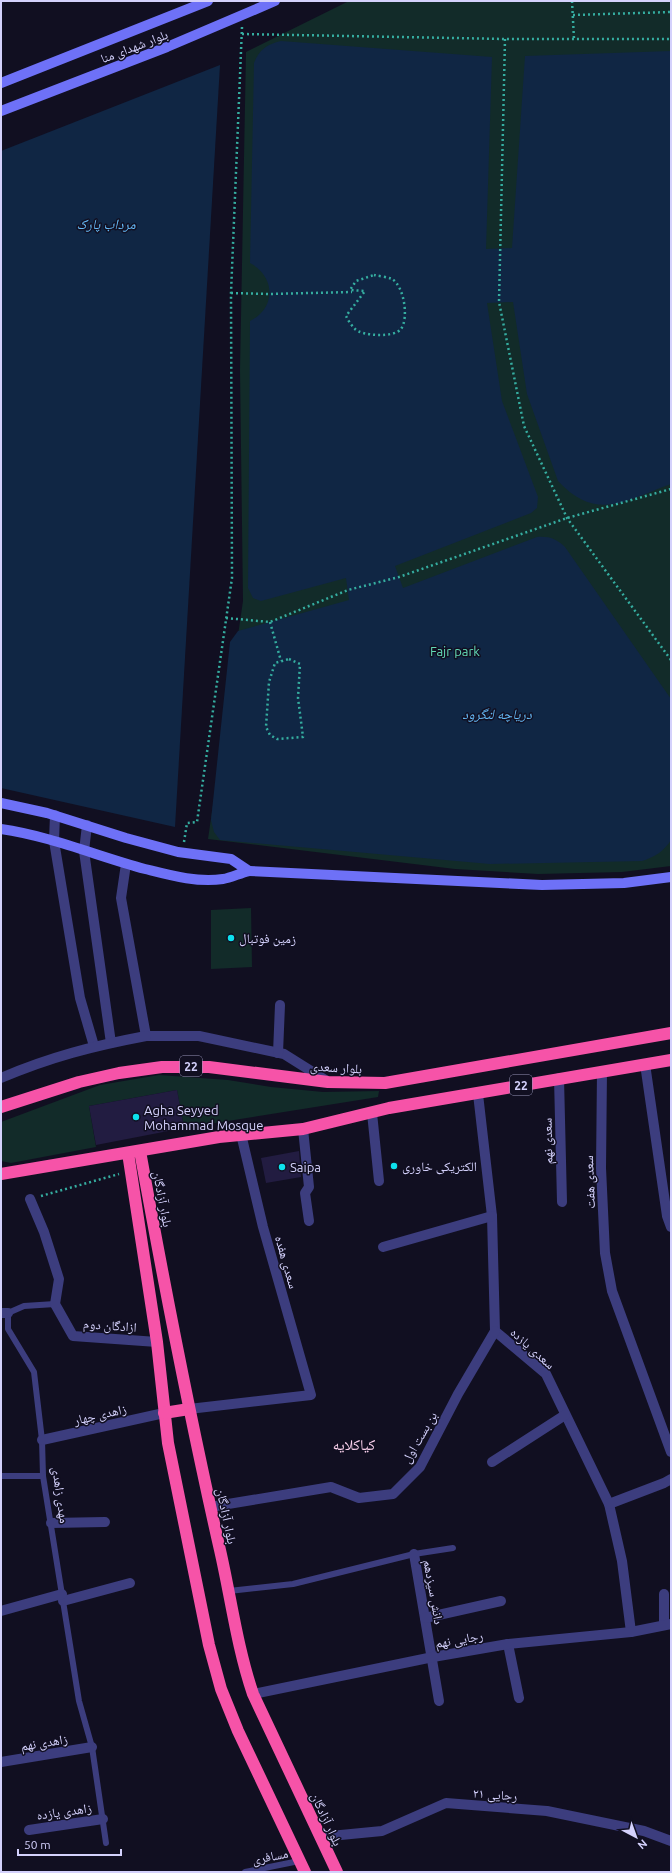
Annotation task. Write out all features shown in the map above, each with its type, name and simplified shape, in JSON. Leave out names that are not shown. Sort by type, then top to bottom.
[{"type":"highway","name":"بلوار سعدی","points":[[1,1107],[79,1082],[119,1073],[162,1067],[209,1067],[328,1082],[385,1083],[671,1032]]},
{"type":"highway","name":"22","points":[[1,1174],[241,1134],[303,1129],[372,1113],[559,1078],[671,1060]]},
{"type":"highway","name":"بلوار آزادگان","points":[[134,1152],[130,1171],[157,1342],[168,1443],[209,1645],[221,1689],[238,1731],[302,1866]]},
{"type":"highway","name":"بلوار آزادگان","points":[[134,1152],[229,1591],[237,1638],[253,1694],[336,1872]]},
{"type":"highway","points":[[164,1413],[189,1409]]},
{"type":"street","name":"بلوار شهدای منا","points":[[1,83],[208,1]]},
{"type":"street","name":"بلوار شهدای منا","points":[[1,111],[167,48],[275,1]]},
{"type":"street","points":[[1,803],[55,815],[126,838],[178,852],[231,859],[249,871]]},
{"type":"street","points":[[55,815],[54,841],[80,998],[94,1046]]},
{"type":"street","points":[[87,825],[84,851],[111,1043]]},
{"type":"street","points":[[1,829],[19,831],[126,864],[179,878],[222,879],[249,871],[542,885],[624,883],[671,878]]},
{"type":"street","points":[[126,864],[120,898],[146,1036]]},
{"type":"street","points":[[278,1053],[280,1005]]},
{"type":"street","points":[[1,1078],[39,1062],[94,1046],[146,1036],[199,1036],[284,1054],[328,1082]]},
{"type":"street","points":[[645,1064],[671,1227]]},
{"type":"street","name":"سعدی هفت","points":[[602,1071],[601,1168],[605,1253],[612,1291],[671,1452]]},
{"type":"street","name":"سعدی نهم","points":[[559,1078],[562,1202]]},
{"type":"street","name":"سعدی یازده","points":[[478,1094],[492,1216],[494,1331],[546,1374],[609,1504],[622,1561],[630,1632]]},
{"type":"street","points":[[372,1113],[379,1181]]},
{"type":"street","points":[[303,1129],[309,1187],[305,1193],[309,1221]]},
{"type":"street","name":"سعدی هفده","points":[[189,1409],[311,1395],[263,1227],[241,1134]]},
{"type":"street","points":[[30,1199],[44,1232],[59,1280],[55,1304]]},
{"type":"street","points":[[383,1247],[492,1216]]},
{"type":"street","name":"ازادگان دوم","points":[[55,1304],[73,1336],[157,1342]]},
{"type":"street","name":"بن بست اول","points":[[210,1508],[331,1487],[359,1498],[393,1494],[420,1467],[458,1394],[494,1331]]},
{"type":"street","name":"زاهدی چهار","points":[[42,1440],[164,1413]]},
{"type":"street","points":[[492,1462],[565,1415]]},
{"type":"street","points":[[609,1504],[671,1479]]},
{"type":"street","points":[[51,1523],[105,1522]]},
{"type":"street","name":"دانش سیزدهم","points":[[414,1554],[433,1657],[439,1701]]},
{"type":"street","points":[[1,1611],[130,1583]]},
{"type":"street","points":[[664,1594],[668,1625]]},
{"type":"street","points":[[425,1618],[501,1601]]},
{"type":"street","name":"رجایی نهم","points":[[253,1694],[433,1657],[508,1644],[630,1632],[668,1625]]},
{"type":"street","points":[[508,1644],[518,1698]]},
{"type":"street","name":"زاهدی نهم","points":[[1,1762],[92,1747]]},
{"type":"street","name":"رجایی ۲۱","points":[[320,1837],[382,1831],[446,1803],[547,1811],[644,1832],[671,1842]]},
{"type":"street","name":"زاهدی یازده","points":[[29,1830],[102,1819]]},
{"type":"lane","name":"مهدی زاهدی","points":[[55,1304],[24,1306],[4,1313],[8,1329],[34,1372],[42,1440],[43,1476],[79,1701],[92,1747],[106,1843]]},
{"type":"lane","points":[[1,1476],[43,1476]]},
{"type":"lane","points":[[229,1591],[293,1584],[414,1554],[453,1548]]},
{"type":"lane","name":"مسافری","points":[[245,1872],[302,1866]]},
{"type":"path","points":[[572,1],[574,39]]},
{"type":"path","points":[[573,15],[671,12]]},
{"type":"path","points":[[178,852],[185,840],[187,823],[197,822],[232,578],[231,293],[242,15]]},
{"type":"path","points":[[242,34],[505,39],[671,39]]},
{"type":"path","points":[[505,39],[499,249],[499,302],[524,426],[567,518],[671,660]]},
{"type":"path","points":[[374,275],[392,279],[402,290],[405,318],[401,330],[393,335],[374,335],[356,330],[346,316],[364,291],[350,290],[356,281],[374,275]]},
{"type":"path","points":[[231,293],[270,294],[364,291]]},
{"type":"path","points":[[226,618],[270,622],[348,590],[399,577],[567,518],[671,489]]},
{"type":"path","points":[[270,622],[281,661]]},
{"type":"path","points":[[289,659],[300,664],[298,698],[303,736],[277,738],[270,735],[266,727],[269,682],[275,662],[281,661],[289,659]]},
{"type":"path","points":[[30,1199],[130,1171]]},
{"type":"green space","name":"دریاچه لنگرود","points":[[349,1],[671,1],[671,866],[622,872],[538,874],[455,869],[208,839],[243,601],[240,370],[246,52]]},
{"type":"green space","name":"زمین فوتبال","points":[[251,908],[252,967],[211,969],[211,910]]},
{"type":"green space","points":[[159,1075],[228,1080],[271,1087],[323,1092],[379,1091],[378,1097],[184,1128],[177,1090],[89,1106],[96,1147],[11,1163],[1,1161],[1,1122],[100,1085]]},
{"type":"water","name":"دریاچه لنگرود","points":[[281,41],[492,57],[486,249],[512,248],[525,56],[671,51],[671,484],[626,501],[599,505],[586,501],[572,494],[558,481],[527,394],[513,302],[487,303],[502,401],[538,497],[537,508],[531,513],[395,566],[403,588],[537,537],[552,539],[565,547],[671,699],[671,840],[659,853],[651,858],[642,861],[490,864],[220,840],[214,832],[211,820],[230,642],[238,631],[349,600],[346,578],[261,601],[253,598],[248,588],[250,321],[259,315],[265,308],[270,292],[265,276],[259,269],[250,263],[254,63],[258,54],[264,48]]},
{"type":"water","name":"مرداب پارک","points":[[220,65],[175,827],[1,788],[1,151]]},
{"type":"building","name":"Agha Seyyed Mohammad Mosque","points":[[177,1090],[184,1128],[96,1145],[89,1106]]},
{"type":"building","name":"Saipa","points":[[299,1151],[301,1177],[266,1183],[261,1158]]},
{"type":"place","name":"زمین فوتبال","points":[[231,938]]},
{"type":"place","name":"Agha Seyyed Mohammad Mosque","points":[[136,1117]]},
{"type":"place","name":"الکتریکی خاوری","points":[[394,1166]]},
{"type":"place","name":"Saipa","points":[[282,1167]]},
{"type":"district","name":"کیاکلایه","points":[[354,1444]]},
{"type":"park label","name":"Fajr park","points":[[455,651]]}]
